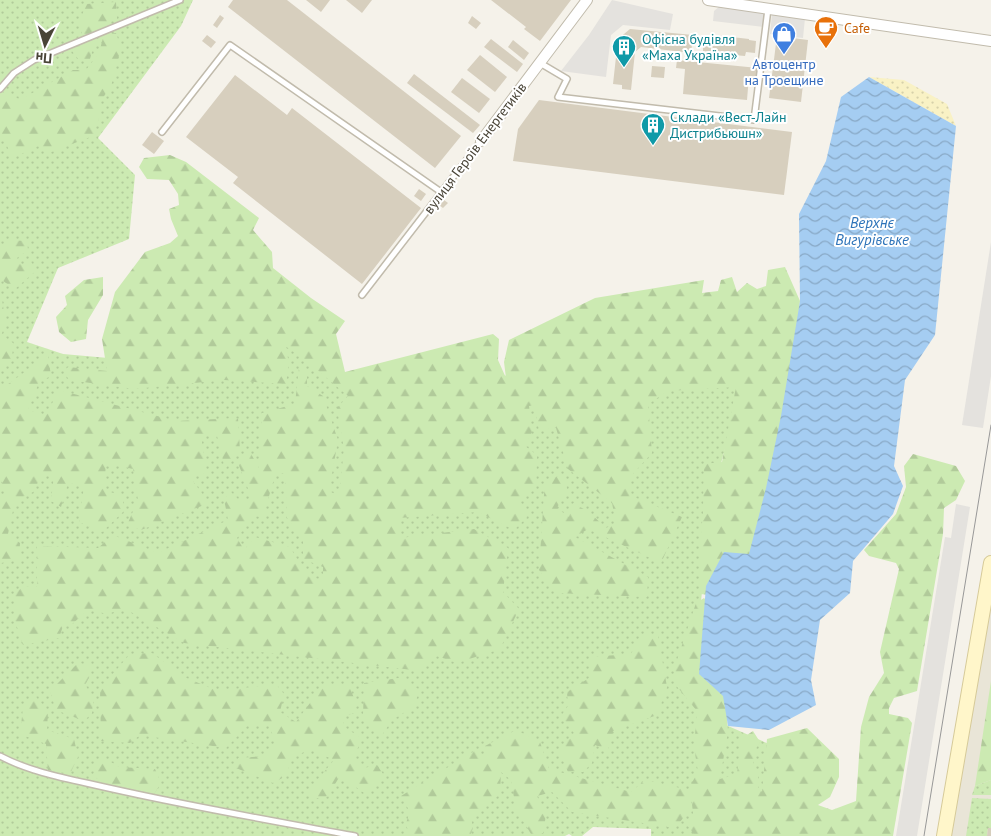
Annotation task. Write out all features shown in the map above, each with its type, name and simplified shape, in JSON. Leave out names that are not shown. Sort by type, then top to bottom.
[{"type":"street","name":"вулиця Героїв Енергетиків","points":[[481,141],[587,0]]},
{"type":"street","points":[[708,0],[991,41]]},
{"type":"street","points":[[944,836],[991,563]]},
{"type":"lane","points":[[0,89],[14,73],[34,60],[180,0]]},
{"type":"lane","points":[[540,63],[567,79],[558,97],[754,120],[768,8]]},
{"type":"lane","points":[[162,132],[230,46],[442,192]]},
{"type":"lane","name":"вулиця Героїв Енергетиків","points":[[362,294],[481,141]]},
{"type":"lane","points":[[0,756],[49,774],[137,794],[355,836]]},
{"type":"shaded area","points":[[612,0],[673,14],[670,30],[623,25],[611,35],[606,77],[561,71],[589,35]]},
{"type":"shaded area","points":[[720,6],[766,13],[764,27],[713,21],[714,11]]},
{"type":"shaded area","points":[[772,14],[805,18],[803,38],[770,34]]},
{"type":"shaded area","points":[[991,242],[991,376],[983,428],[962,425]]},
{"type":"shaded area","points":[[956,504],[970,507],[917,836],[896,836],[945,537],[951,538]]},
{"type":"shaded area","points":[[991,577],[991,836],[948,836]]},
{"type":"green space","points":[[0,0],[193,0],[181,26],[98,138],[135,175],[129,239],[58,268],[27,342],[63,354],[131,360],[264,293],[362,394],[754,344],[712,496],[693,678],[719,722],[803,759],[800,836],[651,836],[651,829],[593,827],[582,836],[572,836],[569,834],[565,836],[0,836]]},
{"type":"green space","points":[[116,2],[117,19],[105,23],[95,41],[90,59],[79,60],[72,51],[83,41],[80,19],[87,4]]},
{"type":"green space","points":[[116,33],[121,48],[111,86],[100,102],[100,115],[93,136],[51,152],[38,146],[13,158],[0,132],[0,94],[2,92],[20,100],[73,70],[86,70],[99,53],[104,34]]},
{"type":"green space","points":[[170,155],[186,162],[259,218],[253,230],[272,252],[273,268],[311,298],[345,321],[336,334],[345,372],[493,334],[499,339],[498,360],[506,378],[504,362],[509,340],[595,298],[704,280],[702,293],[718,291],[721,280],[732,277],[737,292],[747,283],[757,289],[766,286],[768,270],[785,267],[800,301],[771,537],[719,596],[700,594],[700,544],[704,464],[722,462],[736,387],[668,391],[648,404],[652,453],[630,477],[629,495],[682,517],[661,563],[588,529],[575,537],[648,577],[647,597],[557,593],[539,570],[545,480],[565,474],[567,489],[557,508],[569,517],[573,503],[589,512],[606,528],[616,523],[612,503],[568,469],[556,428],[539,430],[534,405],[529,406],[532,432],[525,446],[537,455],[536,489],[519,498],[527,517],[514,530],[478,512],[399,518],[400,538],[474,529],[508,548],[503,592],[519,609],[500,649],[457,663],[437,656],[421,671],[184,643],[124,608],[108,614],[88,610],[70,626],[63,626],[59,638],[23,645],[15,621],[15,594],[23,586],[37,587],[37,546],[98,548],[113,535],[158,553],[228,520],[224,499],[231,492],[240,501],[252,499],[238,463],[250,452],[259,468],[262,413],[295,404],[299,367],[307,373],[307,386],[323,396],[338,440],[329,491],[339,496],[344,449],[337,408],[348,396],[303,358],[285,346],[289,362],[286,384],[224,380],[134,389],[69,380],[64,372],[68,367],[107,371],[102,339],[115,292],[145,252],[170,243],[178,236],[169,209],[179,205],[178,194],[169,180],[147,179],[139,167],[144,158]],"holes":[[[276,472],[285,474],[287,518],[303,539],[303,559],[323,567],[323,580],[307,576],[290,547],[255,537],[244,550],[237,538],[253,516],[263,517]]]},
{"type":"green space","points":[[6,240],[27,241],[28,250],[17,258],[21,265],[31,262],[37,270],[15,289],[0,279],[0,253]]},
{"type":"green space","points":[[103,277],[103,295],[88,320],[86,339],[71,342],[59,332],[56,317],[67,305],[65,296],[84,280]]},
{"type":"green space","points":[[0,300],[2,300],[5,318],[2,335],[13,343],[12,361],[0,366]]},
{"type":"green space","points":[[48,355],[51,376],[39,382],[28,410],[46,415],[59,390],[176,421],[238,418],[240,451],[225,469],[217,436],[201,436],[207,473],[190,477],[209,503],[141,530],[127,525],[138,500],[133,469],[106,463],[104,490],[123,496],[123,512],[102,532],[79,522],[84,486],[68,483],[61,507],[51,501],[54,475],[42,475],[33,492],[15,501],[8,534],[20,543],[19,560],[1,563],[0,496],[6,493],[0,476],[0,390]]},
{"type":"green space","points":[[913,454],[956,466],[965,481],[956,500],[944,508],[943,534],[917,691],[894,698],[889,708],[889,714],[908,718],[912,723],[893,836],[695,836],[688,826],[693,813],[690,786],[698,772],[694,747],[697,711],[674,683],[676,663],[696,603],[704,598],[712,607],[725,693],[728,731],[720,779],[737,774],[741,739],[753,731],[760,742],[755,750],[753,766],[758,775],[758,787],[762,792],[767,739],[807,728],[839,759],[839,777],[830,797],[818,805],[832,810],[856,801],[861,727],[869,697],[884,673],[880,652],[899,569],[896,563],[869,556],[864,550],[896,514],[906,487],[904,466]]},
{"type":"green space","points":[[640,636],[658,636],[667,687],[657,715],[613,731],[608,750],[595,745],[592,763],[583,772],[568,772],[559,751],[574,733],[561,716],[568,706],[567,692],[589,678],[589,657],[631,654]]},
{"type":"green space","points":[[152,653],[184,677],[218,691],[276,684],[284,694],[280,712],[296,722],[324,684],[349,686],[357,705],[354,713],[345,716],[343,726],[361,738],[354,760],[364,768],[377,765],[383,774],[367,795],[340,776],[327,797],[309,799],[309,790],[334,760],[310,749],[292,758],[286,776],[273,783],[236,768],[238,758],[265,756],[275,744],[270,726],[249,724],[226,748],[140,735],[130,743],[101,741],[100,689],[130,654]]},
{"type":"green space","points":[[78,663],[90,665],[91,674],[85,685],[94,698],[92,713],[84,721],[56,710],[50,691]]},
{"type":"green space","points":[[399,678],[420,690],[413,707],[392,720],[382,735],[378,735],[363,716],[364,683]]},
{"type":"green space","points":[[991,681],[991,780],[975,786]]},
{"type":"green space","points":[[36,697],[48,711],[47,730],[74,739],[78,757],[70,774],[48,770],[46,744],[20,734],[23,708]]},
{"type":"green space","points":[[516,730],[540,742],[549,769],[631,792],[645,780],[689,790],[689,811],[675,828],[572,812],[552,792],[537,796],[546,815],[543,833],[531,834],[516,809],[511,780],[501,772],[500,794],[471,818],[473,828],[470,836],[409,836],[406,823],[410,812],[401,796],[476,750],[486,759],[485,746]]},
{"type":"green space","points":[[106,759],[119,767],[155,769],[161,783],[154,794],[102,783],[93,775],[97,763]]},
{"type":"green space","points":[[991,780],[991,795],[972,795],[975,786]]},
{"type":"green space","points":[[972,798],[991,799],[991,828],[988,828],[987,836],[966,836]]},
{"type":"sand","points":[[869,77],[904,80],[947,104],[956,126]]},
{"type":"water","name":"Верхнє Вигурівське","points":[[869,77],[956,126],[935,335],[905,380],[894,466],[903,486],[893,514],[853,561],[850,593],[820,620],[811,680],[816,705],[769,730],[728,726],[723,696],[699,674],[706,586],[724,552],[749,554],[766,488],[781,416],[800,301],[799,214],[826,161],[841,97]]},
{"type":"building","points":[[233,0],[287,0],[461,136],[435,168],[228,7]]},
{"type":"building","points":[[306,0],[330,0],[321,12]]},
{"type":"building","points":[[346,0],[372,0],[362,13]]},
{"type":"building","points":[[491,0],[571,0],[540,41],[524,29],[526,27]]},
{"type":"building","points":[[220,15],[224,18],[217,28],[213,25]]},
{"type":"building","points":[[472,16],[481,23],[476,29],[468,23]]},
{"type":"building","name":"Офісна будівля «Маха Україна»","points":[[630,29],[693,35],[693,39],[697,40],[696,44],[692,44],[691,53],[641,47],[635,52],[631,90],[622,89],[622,85],[613,84],[618,39]]},
{"type":"building","points":[[207,35],[216,42],[211,48],[202,41]]},
{"type":"building","points":[[714,35],[756,41],[755,53],[746,52],[745,56],[712,53]]},
{"type":"building","points":[[777,36],[808,40],[801,102],[769,98]]},
{"type":"building","points":[[491,39],[523,64],[517,72],[484,47]]},
{"type":"building","points":[[513,40],[529,53],[524,60],[508,47]]},
{"type":"building","points":[[703,46],[711,47],[711,52],[703,51]]},
{"type":"building","points":[[480,55],[507,77],[495,92],[467,70]]},
{"type":"building","points":[[677,60],[758,68],[757,77],[749,76],[747,100],[683,94],[685,69],[676,68]]},
{"type":"building","points":[[652,66],[665,67],[664,78],[651,77]]},
{"type":"building","points":[[414,74],[480,125],[473,133],[407,83]]},
{"type":"building","points":[[235,75],[287,115],[292,108],[421,208],[362,284],[233,183],[238,177],[186,137]]},
{"type":"building","points":[[462,78],[490,99],[479,113],[451,92]]},
{"type":"building","name":"Склади «Вест-Лайн Дистрибьюшн»","points":[[539,100],[792,132],[784,195],[513,161],[518,129]]},
{"type":"building","points":[[152,132],[164,141],[154,154],[142,145]]},
{"type":"building","points":[[419,189],[426,194],[421,201],[414,196]]},
{"type":"building","points":[[444,200],[448,203],[443,208],[439,205]]},
{"type":"building","points":[[988,828],[991,828],[991,836],[987,836]]},
{"type":"tram line","points":[[924,836],[991,425]]},
{"type":"place","name":"Cafe","points":[[826,49]]},
{"type":"place","name":"Автоцентр на Троещине","points":[[784,55]]},
{"type":"place","name":"Офісна будівля «Маха Україна»","points":[[624,68]]},
{"type":"place","name":"Склади «Вест-Лайн Дистрибьюшн»","points":[[653,146]]}]
